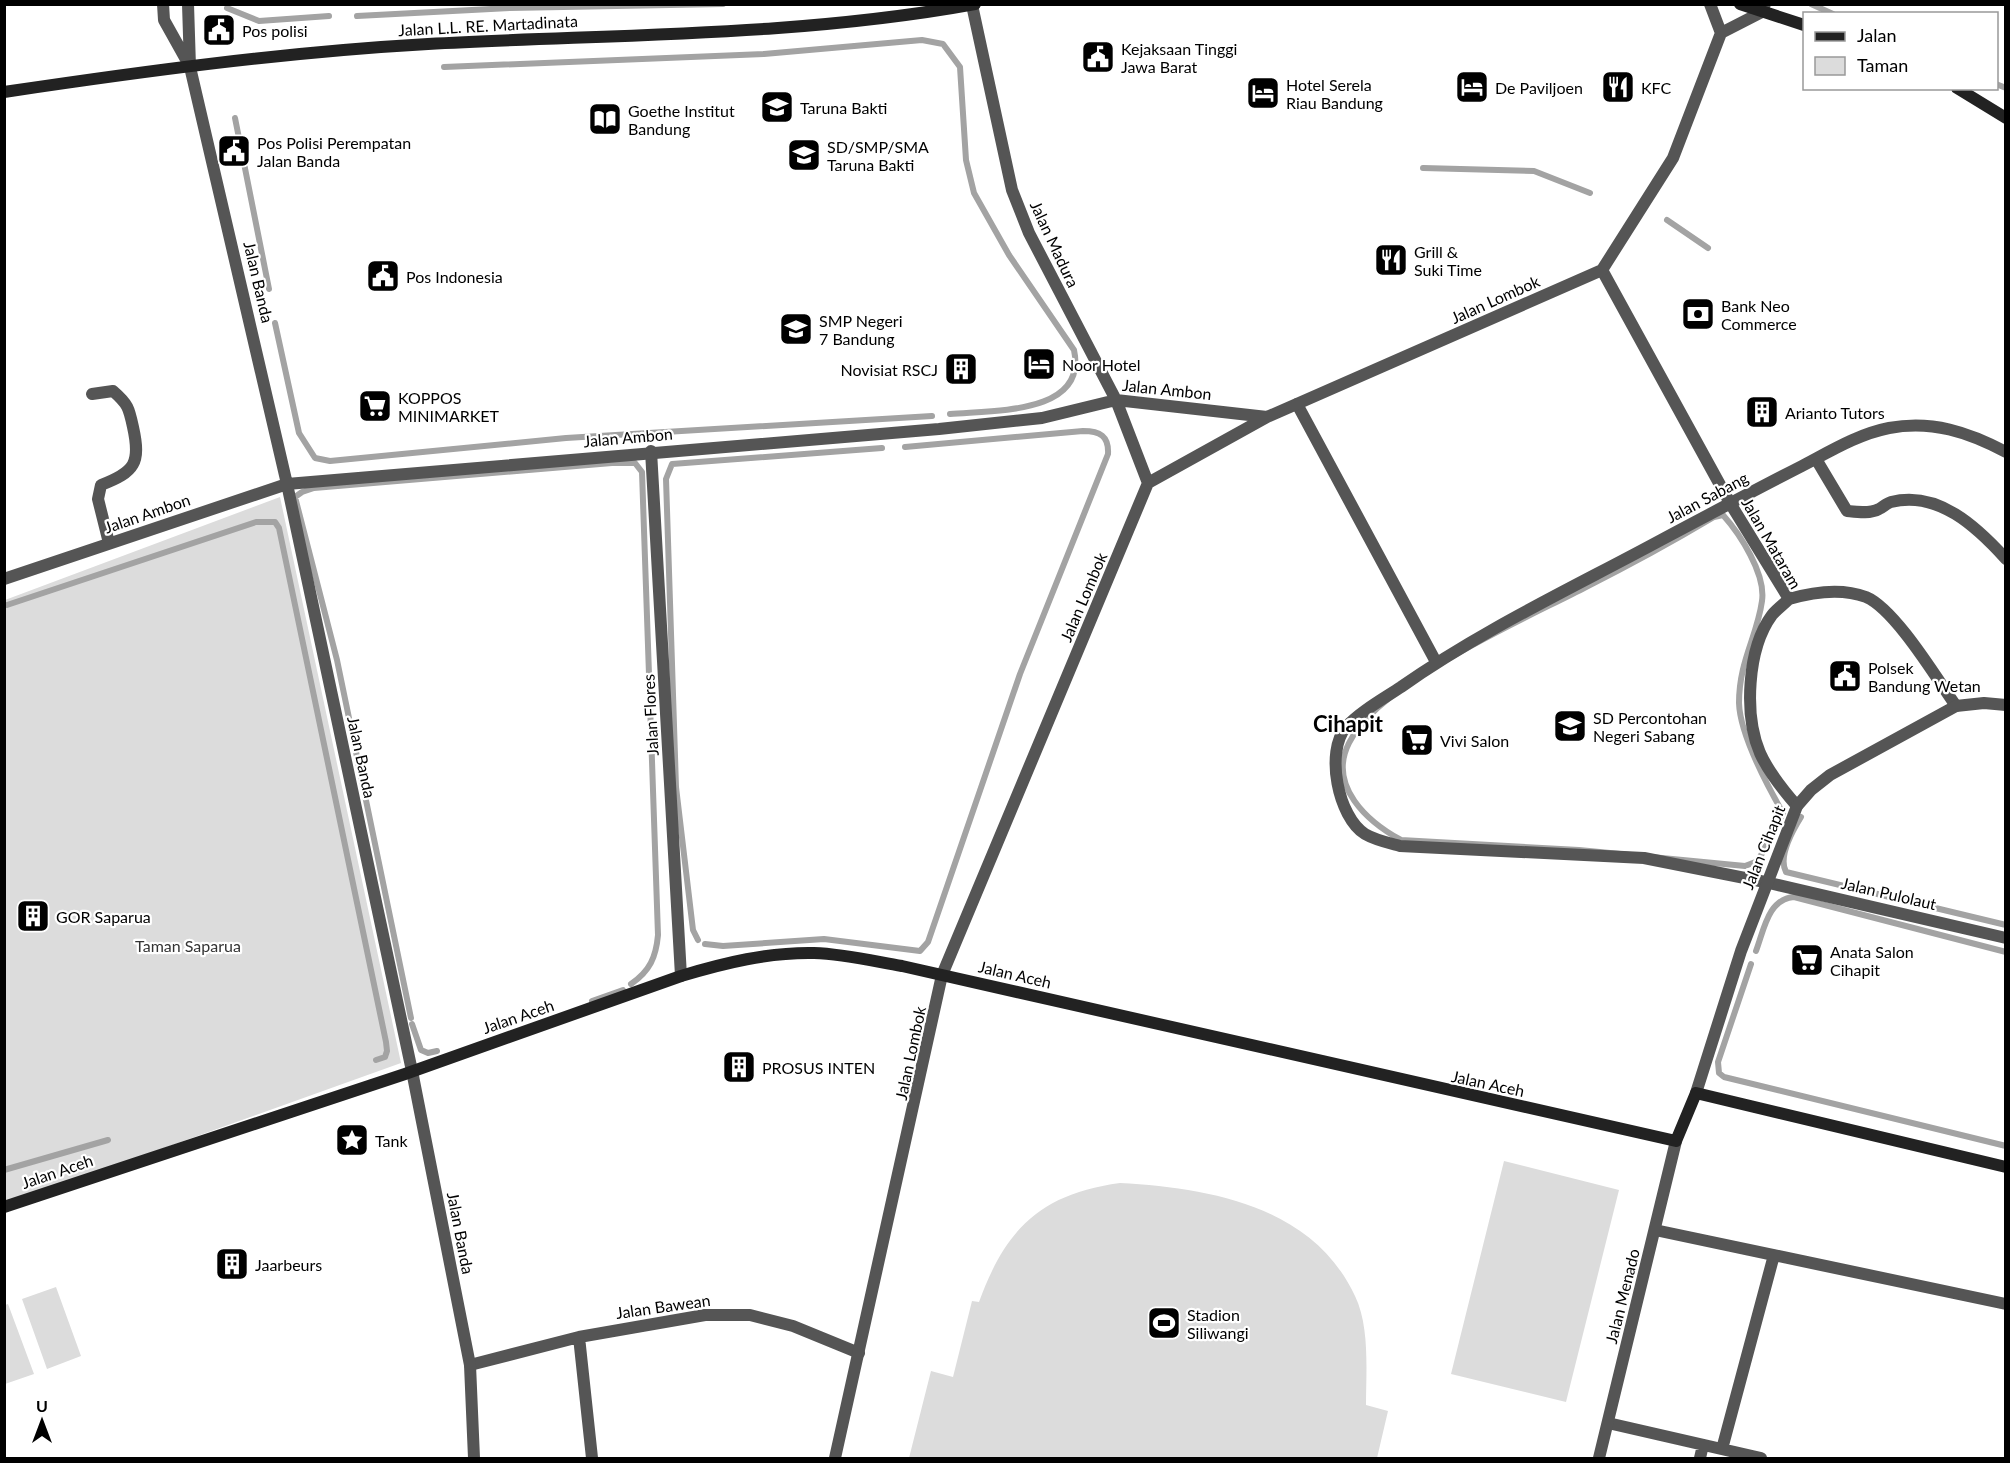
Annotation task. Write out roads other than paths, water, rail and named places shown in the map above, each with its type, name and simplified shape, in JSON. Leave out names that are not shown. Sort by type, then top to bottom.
[{"type":"main road","points":[[1740,4],[1764,8],[1803,25]]},
{"type":"main road","name":"Jalan L.L. RE. Martadinata","points":[[4,92],[273,56],[426,44],[769,30],[973,5]]},
{"type":"main road","points":[[1960,90],[2006,118]]},
{"type":"main road","name":"Jalan Aceh","points":[[4,1207],[412,1071],[719,964],[766,956],[814,953],[860,958],[942,975],[1676,1141]]},
{"type":"main road","points":[[1676,1141],[1696,1093],[2006,1167]]},
{"type":"street","name":"Jalan Banda","points":[[163,4],[164,20],[190,67]]},
{"type":"street","name":"Jalan Banda","points":[[188,4],[190,67],[287,484],[412,1071],[470,1365],[474,1458]]},
{"type":"street","points":[[1710,4],[1721,33]]},
{"type":"street","name":"Jalan Madura","points":[[973,5],[1012,190],[1029,234],[1116,400],[1148,483]]},
{"type":"street","points":[[1602,270],[1674,158],[1721,33],[1764,8]]},
{"type":"street","name":"Jalan Lombok","points":[[835,1458],[942,975],[1148,483],[1267,417],[1602,270]]},
{"type":"street","name":"Jalan Mataram","points":[[1602,270],[1730,503],[1789,599],[1772,616],[1756,652],[1750,682],[1749,711],[1761,754],[1775,780],[1797,806]]},
{"type":"street","points":[[92,394],[113,391],[128,405],[138,452],[125,474],[101,485],[99,499],[109,543]]},
{"type":"street","name":"Jalan Ambon","points":[[4,579],[287,484],[1042,418],[1116,400],[1267,417]]},
{"type":"street","points":[[1297,404],[1436,662]]},
{"type":"street","name":"Jalan Sabang","points":[[1765,882],[1644,858],[1400,846],[1364,833],[1342,800],[1336,773],[1336,745],[1345,728],[1358,716],[1436,662],[1816,459],[1878,432],[1916,425],[1944,426],[1979,438],[2006,452]]},
{"type":"street","name":"Jalan Flores","points":[[651,451],[681,976]]},
{"type":"street","points":[[1816,459],[1847,511],[1876,511],[1891,502],[1923,501],[1945,507],[1964,520],[2006,559]]},
{"type":"street","points":[[1789,599],[1813,592],[1850,594],[1867,598],[1899,627],[1956,706]]},
{"type":"street","name":"Jalan Cihapit","points":[[1696,1093],[1740,951],[1765,882],[1797,806],[1811,790],[1830,775],[1956,706],[1984,703],[2006,705]]},
{"type":"street","name":"Jalan Pulolaut","points":[[1765,882],[2006,938]]},
{"type":"street","name":"Jalan Menado","points":[[1599,1458],[1676,1141]]},
{"type":"street","points":[[1655,1230],[2006,1304]]},
{"type":"street","points":[[1730,1453],[1774,1255]]},
{"type":"street","name":"Jalan Bawean","points":[[470,1365],[579,1337],[705,1315],[750,1315],[793,1326],[859,1353]]},
{"type":"street","points":[[579,1337],[592,1458]]},
{"type":"street","points":[[1608,1422],[1730,1453],[1761,1458]]},
{"type":"street","points":[[1700,1458],[1703,1445]]},
{"type":"waterway","points":[[357,16],[510,8],[723,4]]},
{"type":"waterway","points":[[1811,4],[1829,12]]},
{"type":"waterway","points":[[227,8],[259,21],[329,16]]},
{"type":"waterway","points":[[444,67],[764,54],[922,40],[943,44],[960,67],[966,160],[974,193],[1009,255],[1074,350],[1074,371],[1066,387],[1052,398],[1033,405],[1011,409],[950,414]]},
{"type":"waterway","points":[[1998,85],[2006,88]]},
{"type":"waterway","points":[[235,118],[269,289]]},
{"type":"waterway","points":[[1423,168],[1534,171],[1590,193]]},
{"type":"waterway","points":[[1667,220],[1708,248]]},
{"type":"waterway","points":[[275,323],[299,433],[315,458],[330,461],[566,438],[932,416]]},
{"type":"waterway","points":[[705,944],[723,946],[824,939],[920,951],[928,942],[1020,674],[1108,454],[1108,448],[1102,436],[1094,432],[1083,431],[905,447]]},
{"type":"waterway","points":[[698,940],[693,930],[676,787],[666,479],[672,464],[882,448]]},
{"type":"waterway","points":[[411,1018],[337,660],[295,497],[314,488],[612,463],[635,463],[642,472],[658,935],[651,963],[631,984]]},
{"type":"waterway","points":[[1723,515],[1750,555],[1762,590],[1760,614],[1742,674],[1739,703],[1749,744],[1783,813],[1758,861],[1745,866],[1579,850],[1401,840],[1376,823],[1354,801],[1343,774],[1344,759],[1349,743],[1365,720],[1390,697],[1421,675],[1492,634],[1635,562],[1714,517],[1723,515]]},
{"type":"waterway","points":[[7,605],[256,522],[275,522],[279,528],[386,1042],[385,1057],[376,1060]]},
{"type":"waterway","points":[[1801,817],[1785,851],[1786,872],[2006,925]]},
{"type":"waterway","points":[[1756,951],[1773,909],[1778,903],[1794,897],[2006,952]]},
{"type":"waterway","points":[[1751,964],[1718,1062],[1719,1073],[1724,1077],[2006,1146]]},
{"type":"waterway","points":[[592,1001],[623,990]]},
{"type":"waterway","points":[[412,1024],[421,1050],[428,1053],[437,1051]]},
{"type":"waterway","points":[[4,1170],[108,1140]]},
{"type":"place","name":"Pos polisi","points":[[219,30]]},
{"type":"place","name":"Kejaksaan Tinggi Jawa Barat","points":[[1098,57]]},
{"type":"place","name":"De Paviljoen","points":[[1472,87]]},
{"type":"place","name":"KFC","points":[[1618,87]]},
{"type":"place","name":"Hotel Serela Riau Bandung","points":[[1263,93]]},
{"type":"place","name":"Taruna Bakti","points":[[777,107]]},
{"type":"place","name":"Goethe Institut Bandung","points":[[605,119]]},
{"type":"place","name":"Pos Polisi Perempatan Jalan Banda","points":[[234,151]]},
{"type":"place","name":"SD/SMP/SMA Taruna Bakti","points":[[804,155]]},
{"type":"place","name":"Grill & Suki Time","points":[[1391,260]]},
{"type":"place","name":"Pos Indonesia","points":[[383,276]]},
{"type":"place","name":"Bank Neo Commerce","points":[[1698,314]]},
{"type":"place","name":"SMP Negeri 7 Bandung","points":[[796,329]]},
{"type":"place","name":"Noor Hotel","points":[[1039,364]]},
{"type":"place","name":"Novisiat RSCJ","points":[[961,369]]},
{"type":"place","name":"KOPPOS MINIMARKET","points":[[375,406]]},
{"type":"place","name":"Arianto Tutors","points":[[1762,412]]},
{"type":"place","name":"Polsek Bandung Wetan","points":[[1845,676]]},
{"type":"place","name":"SD Percontohan Negeri Sabang","points":[[1570,726]]},
{"type":"place","name":"Vivi Salon","points":[[1417,740]]},
{"type":"place","name":"GOR Saparua","points":[[33,916]]},
{"type":"place","name":"Anata Salon Cihapit","points":[[1807,960]]},
{"type":"place","name":"PROSUS INTEN","points":[[739,1067]]},
{"type":"place","name":"Tank","points":[[352,1140]]},
{"type":"place","name":"Jaarbeurs","points":[[232,1264]]},
{"type":"place","name":"Stadion Siliwangi","points":[[1164,1323]]},
{"type":"district","name":"Cihapit","points":[[1348,723]]},
{"type":"park label","name":"Taman Saparua","points":[[188,945]]}]
